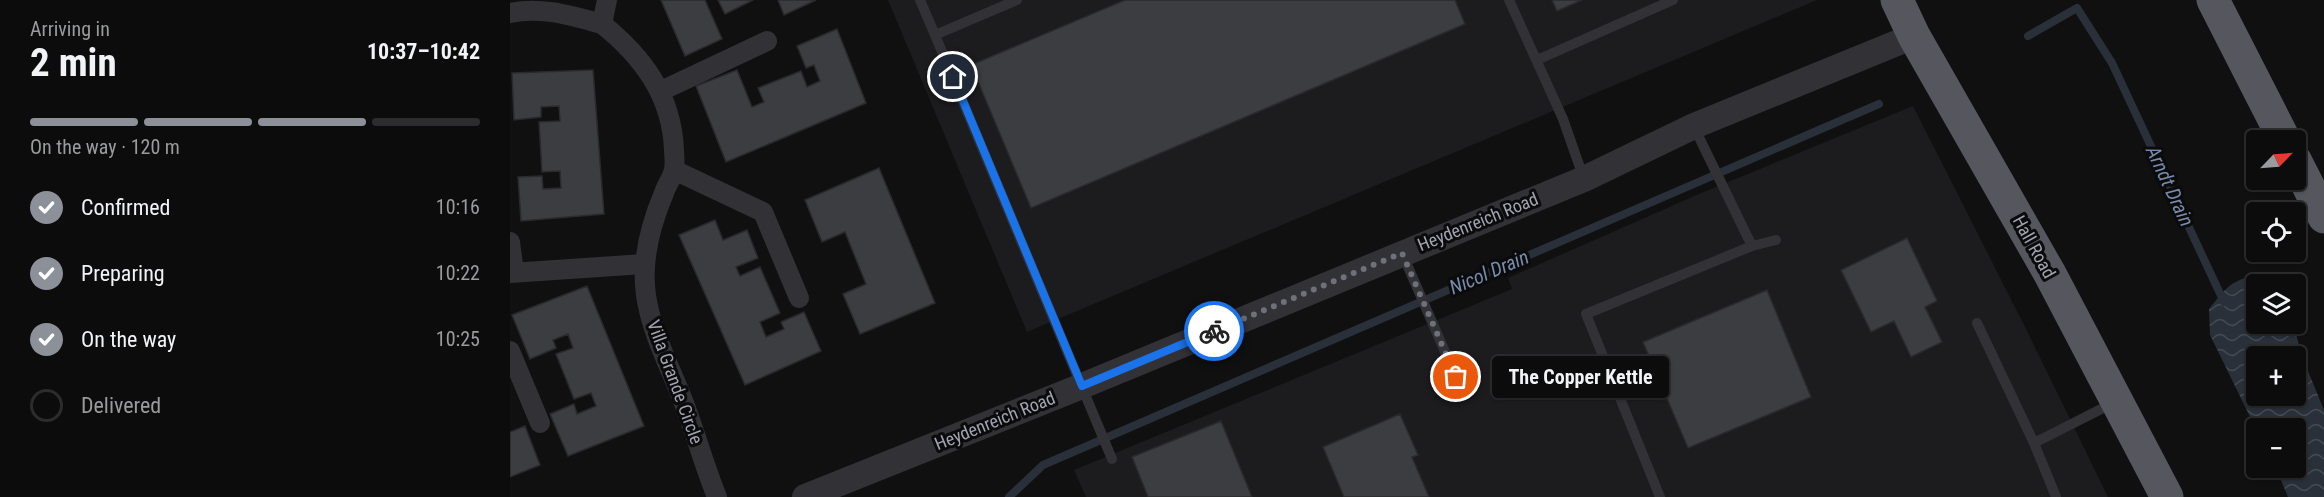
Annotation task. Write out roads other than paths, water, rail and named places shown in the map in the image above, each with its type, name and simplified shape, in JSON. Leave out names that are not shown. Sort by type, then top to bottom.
[{"type":"highway","name":"Hall Road","points":[[1897,0],[1914,36],[2050,274],[2167,497]]},
{"type":"highway","points":[[2213,0],[2279,130]]},
{"type":"highway","points":[[2309,173],[2324,217]]},
{"type":"street","points":[[602,24],[607,0]]},
{"type":"street","name":"Villa Grande Circle","points":[[510,13],[530,5],[602,24],[622,40],[661,92],[673,140],[674,170],[663,194],[651,231],[644,264],[646,296],[653,326],[683,401],[717,497]]},
{"type":"street","name":"Heydenreich Road","points":[[805,497],[1082,386],[1584,179],[1694,126],[1914,36]]},
{"type":"street","points":[[661,92],[767,41]]},
{"type":"street","points":[[674,170],[763,212],[799,298]]},
{"type":"street","points":[[510,242],[512,273],[644,264]]},
{"type":"street","points":[[510,351],[540,423]]},
{"type":"lane","points":[[920,0],[1112,459]]},
{"type":"lane","points":[[935,35],[1017,0]]},
{"type":"lane","points":[[1509,0],[1563,119],[1584,179]]},
{"type":"lane","points":[[1537,60],[1673,0]]},
{"type":"lane","points":[[1694,126],[1752,246]]},
{"type":"lane","points":[[1660,497],[1586,314],[1752,246],[1776,240]]},
{"type":"lane","points":[[1402,253],[1456,377]]},
{"type":"lane","points":[[1977,323],[2034,443],[2056,497]]},
{"type":"lane","points":[[2034,443],[2116,401]]},
{"type":"water","points":[[2246,278],[2246,334],[2296,334],[2299,346],[2246,346],[2246,406],[2306,406],[2306,366],[2324,410],[2324,497],[2288,497],[2280,478],[2306,478],[2306,418],[2251,418],[2210,335],[2209,309],[2220,295],[2241,279]]},
{"type":"waterway","name":"Arndt Drain","points":[[2028,36],[2077,8],[2112,63],[2224,302]]},
{"type":"waterway","name":"Nicol Drain","points":[[1009,497],[1043,465],[1879,104]]},
{"type":"place","name":"The Copper Kettle","points":[[1456,377]]}]
